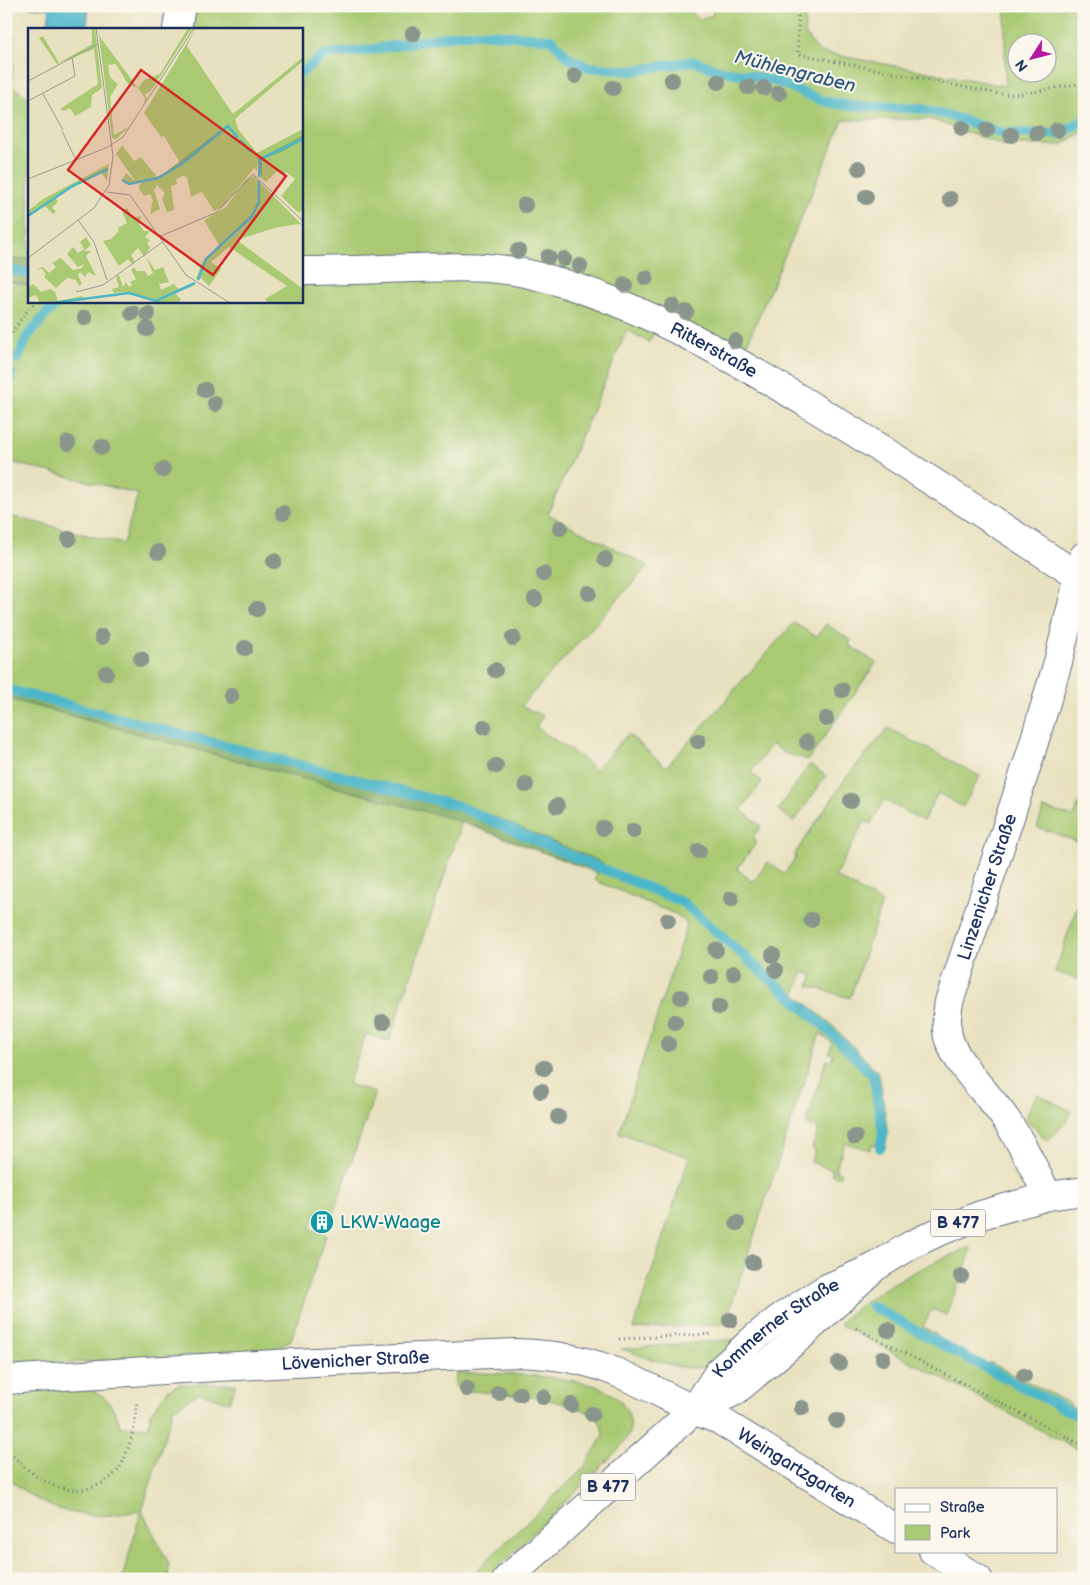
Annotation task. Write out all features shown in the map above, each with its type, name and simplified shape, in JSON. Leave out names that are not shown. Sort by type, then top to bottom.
[{"type":"street","points":[[177,28],[181,6]]},
{"type":"street","name":"Ritterstraße","points":[[302,271],[457,267],[495,268],[563,283],[621,303],[705,345],[774,383],[1081,566]]},
{"type":"street","name":"Linzenicher Straße","points":[[1048,1196],[1008,1122],[965,1067],[953,1048],[949,1038],[947,1014],[1053,680],[1081,566]]},
{"type":"street","name":"Kommerner Straße","points":[[514,1572],[694,1410],[734,1392],[801,1336],[875,1267],[912,1244],[959,1223],[1048,1196],[1084,1191]]},
{"type":"street","name":"Lövenicher Straße","points":[[6,1380],[133,1371],[508,1353],[542,1354],[613,1370],[694,1410]]},
{"type":"street","name":"Weingartzgarten","points":[[694,1410],[719,1420],[895,1528]]},
{"type":"street","points":[[935,1552],[978,1579]]},
{"type":"path","points":[[798,6],[798,54],[999,94],[1020,94],[1084,83]]},
{"type":"path","points":[[6,341],[35,302]]},
{"type":"path","points":[[851,1325],[1084,1446]]},
{"type":"path","points":[[612,1340],[719,1333]]},
{"type":"path","points":[[6,1449],[38,1477],[56,1487],[73,1489],[91,1488],[108,1480],[119,1470],[131,1443],[138,1395],[133,1371]]},
{"type":"green space","points":[[196,6],[681,6],[700,19],[713,15],[713,6],[805,6],[805,34],[819,52],[1005,86],[1005,6],[1084,6],[1084,131],[1061,145],[1002,145],[930,119],[843,120],[744,351],[602,285],[302,263],[302,28],[192,28]]},
{"type":"green space","points":[[6,27],[14,36],[12,86],[28,97],[28,258],[6,260]]},
{"type":"green space","points":[[28,258],[28,286],[6,280],[6,260]]},
{"type":"green space","points":[[302,279],[515,279],[656,329],[649,342],[627,330],[548,514],[648,566],[521,706],[543,716],[536,727],[583,759],[595,770],[628,734],[666,767],[794,623],[817,637],[826,624],[851,640],[849,645],[876,663],[808,760],[784,753],[772,744],[751,772],[762,782],[741,810],[761,826],[753,837],[756,843],[737,869],[753,882],[768,862],[784,874],[796,857],[794,855],[846,778],[888,728],[980,776],[963,807],[938,793],[923,821],[884,800],[871,824],[865,821],[835,876],[882,903],[850,998],[809,986],[813,975],[803,972],[795,994],[829,1022],[879,1073],[888,1134],[885,1149],[872,1145],[870,1150],[845,1143],[835,1170],[842,1173],[840,1177],[831,1174],[833,1170],[811,1162],[815,1150],[812,1148],[819,1129],[806,1124],[826,1060],[831,1061],[833,1055],[829,1053],[832,1043],[820,1033],[725,1324],[633,1329],[689,1157],[619,1133],[687,924],[677,915],[594,880],[602,863],[459,802],[6,685],[6,515],[123,544],[138,494],[11,462],[6,479],[6,280],[28,286],[28,302],[302,302]]},
{"type":"green space","points":[[6,685],[459,802],[603,863],[598,873],[453,819],[6,698]]},
{"type":"green space","points":[[6,698],[462,823],[389,1041],[366,1034],[348,1084],[375,1093],[333,1215],[317,1210],[310,1229],[326,1235],[291,1340],[279,1347],[263,1351],[6,1367]]},
{"type":"green space","points":[[810,764],[826,776],[794,822],[778,810]]},
{"type":"green space","points":[[1083,790],[1084,844],[1037,827],[1044,808],[1074,817]]},
{"type":"green space","points":[[1077,906],[1084,908],[1084,981],[1055,972]]},
{"type":"green space","points":[[1037,1094],[1071,1111],[1067,1122],[1047,1141],[1025,1118]]},
{"type":"green space","points":[[970,1247],[971,1252],[946,1315],[932,1309],[923,1327],[937,1335],[936,1340],[987,1366],[989,1362],[1084,1412],[1084,1453],[839,1324],[868,1299],[901,1279]]},
{"type":"green space","points":[[740,1339],[725,1355],[706,1367],[682,1367],[621,1349]]},
{"type":"green space","points":[[456,1373],[542,1376],[593,1385],[604,1389],[618,1399],[630,1419],[629,1433],[618,1450],[487,1579],[467,1579],[584,1468],[603,1436],[599,1421],[589,1413],[574,1406],[534,1398],[459,1390],[455,1385]]},
{"type":"green space","points":[[180,1384],[236,1384],[229,1402],[199,1393],[173,1409],[142,1511],[169,1564],[168,1579],[122,1579],[141,1511],[103,1516],[77,1514],[45,1504],[6,1477],[6,1393],[66,1389],[88,1390],[96,1392],[109,1402],[115,1411],[120,1426],[148,1427],[151,1412],[168,1390]]},
{"type":"water","points":[[20,6],[89,6],[87,27],[48,22],[50,9]]},
{"type":"waterway","name":"Mühlengraben","points":[[302,72],[325,54],[364,51],[461,34],[492,34],[551,39],[570,59],[588,67],[632,71],[693,61],[721,71],[778,82],[823,101],[849,106],[922,109],[1002,133],[1061,134],[1084,120]]},
{"type":"waterway","name":"Mühlengraben","points":[[6,270],[28,273]]},
{"type":"waterway","points":[[18,359],[27,337],[48,312],[60,302]]},
{"type":"waterway","points":[[6,396],[11,372]]},
{"type":"waterway","points":[[6,689],[458,806],[682,902],[824,1026],[873,1075],[883,1133],[880,1148]]},
{"type":"waterway","points":[[872,1306],[1084,1419]]},
{"type":"place","name":"LKW-Waage","points":[[322,1222]]}]
